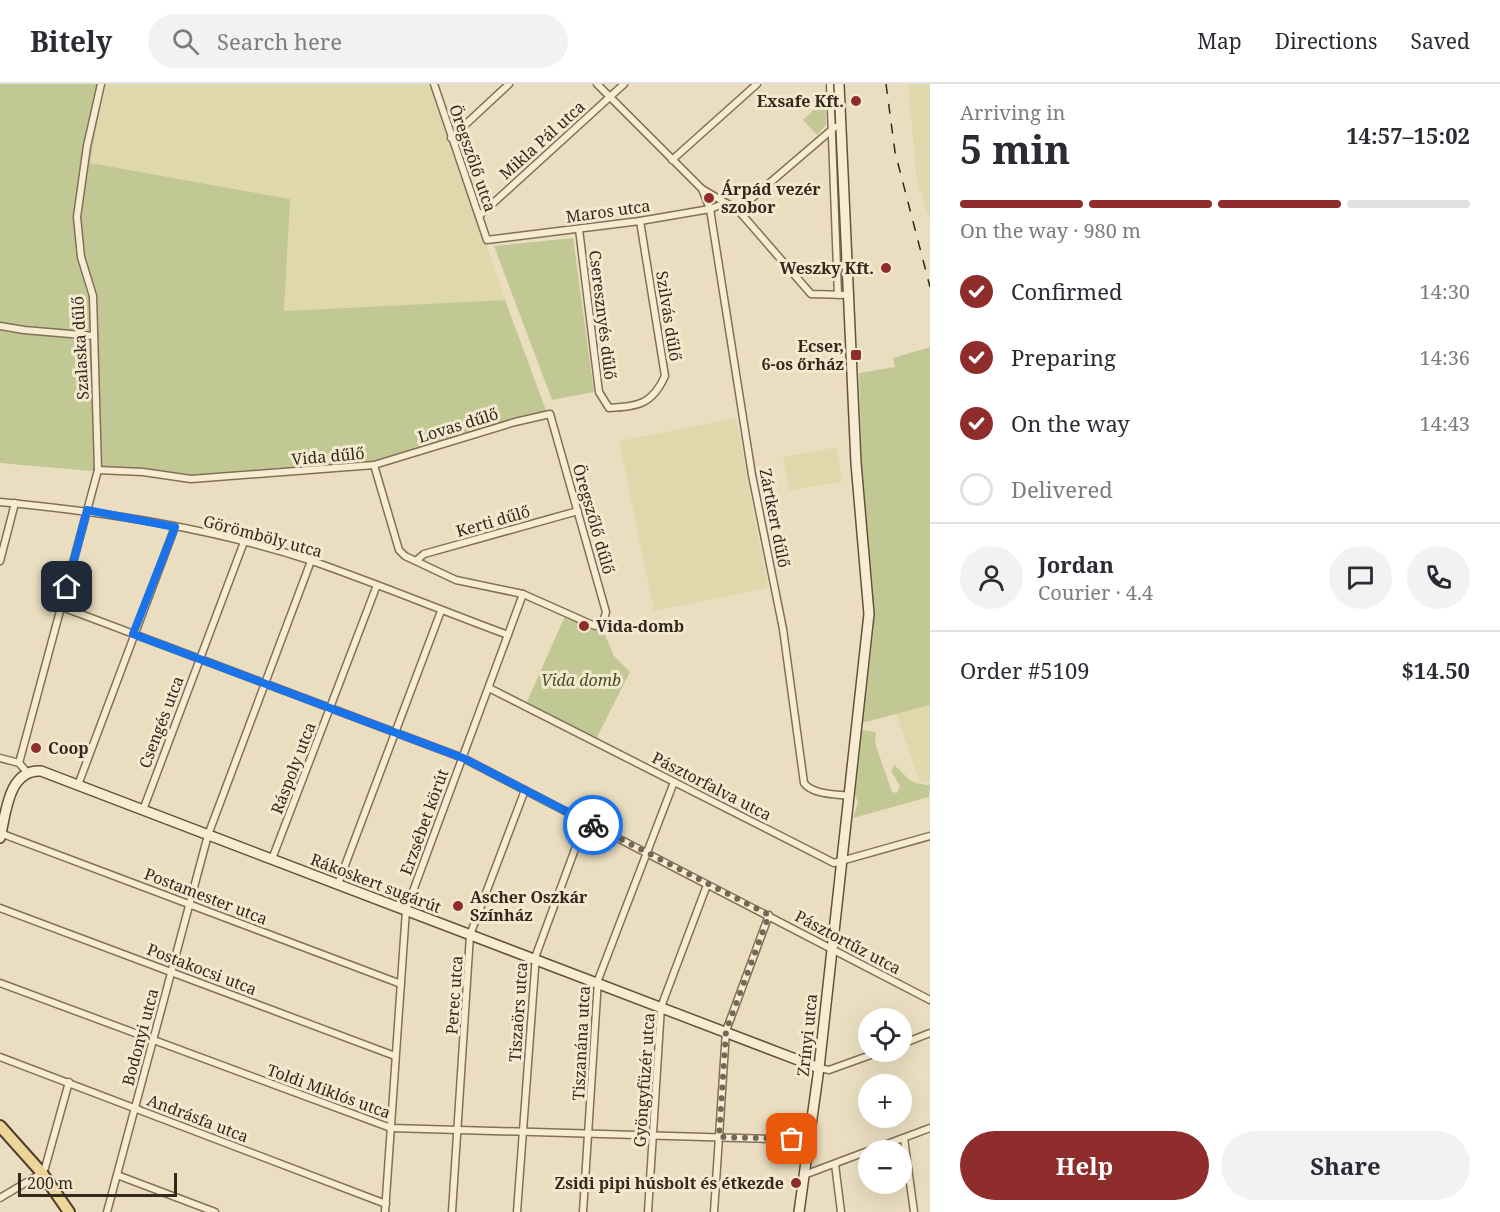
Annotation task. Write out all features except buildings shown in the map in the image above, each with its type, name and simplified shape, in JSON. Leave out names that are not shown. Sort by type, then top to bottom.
[{"type":"main road","name":"Zrínyi utca","points":[[799,1212],[819,1068],[869,614],[856,463],[849,295],[837,127],[839,84]]},
{"type":"main road","name":"Rákoskert sugárút","points":[[27,772],[41,771],[819,1068]]},
{"type":"main road","points":[[0,835],[13,786],[27,772]]},
{"type":"main road","points":[[0,1126],[42,1173],[69,1212]]},
{"type":"street","name":"Szalaska dűlő","points":[[19,763],[99,470],[93,296],[81,257],[77,217],[87,146],[101,84]]},
{"type":"street","name":"Öregszőlő utca","points":[[434,84],[487,240]]},
{"type":"street","points":[[451,138],[509,84]]},
{"type":"street","points":[[597,84],[702,189],[738,210],[811,294],[849,295]]},
{"type":"street","name":"Mikla Pál utca","points":[[478,216],[624,84]]},
{"type":"street","points":[[672,160],[757,84]]},
{"type":"street","points":[[830,84],[837,127],[838,295]]},
{"type":"street","points":[[738,210],[837,127]]},
{"type":"street","points":[[702,189],[710,210]]},
{"type":"street","name":"Maros utca","points":[[487,240],[640,221],[710,210],[726,203]]},
{"type":"street","name":"Zártkert dűlő","points":[[710,210],[752,476],[783,629],[804,783],[807,787],[824,792],[850,796]]},
{"type":"street","name":"Szilvás dűlő","points":[[639,406],[658,392],[665,376],[640,221]]},
{"type":"street","name":"Cseresznyés dűlő","points":[[579,229],[599,392],[609,408],[639,406]]},
{"type":"street","points":[[0,326],[94,336]]},
{"type":"street","name":"Lovas dűlő","points":[[374,465],[514,422],[550,414]]},
{"type":"street","name":"Öregszőlő dűlő","points":[[550,414],[606,612],[603,622],[595,626]]},
{"type":"street","name":"Vida dűlő","points":[[99,470],[143,472],[191,479],[374,465],[399,550],[405,556],[456,580],[523,594],[595,626]]},
{"type":"street","name":"Görömböly utca","points":[[0,502],[87,510],[244,542],[311,561],[508,635]]},
{"type":"street","points":[[0,561],[15,503]]},
{"type":"street","name":"Kerti dűlő","points":[[417,560],[424,554],[578,511]]},
{"type":"street","points":[[78,785],[175,527]]},
{"type":"street","name":"Csengés utca","points":[[142,810],[244,542]]},
{"type":"street","name":"Bodonyi utca","points":[[107,1212],[208,834],[311,561]]},
{"type":"street","name":"Ráspoly utca","points":[[272,859],[377,585]]},
{"type":"street","name":"Erzsébet körút","points":[[385,1212],[394,1056],[406,910],[523,594]]},
{"type":"street","name":"Pásztortűz utca","points":[[62,607],[463,758],[930,1000]]},
{"type":"street","points":[[338,884],[441,611]]},
{"type":"street","name":"Pásztorfalva utca","points":[[489,688],[834,863],[843,862]]},
{"type":"street","points":[[0,758],[19,763],[27,772]]},
{"type":"street","name":"Tiszanána utca","points":[[583,1212],[598,983],[674,782]]},
{"type":"street","name":"Perec utca","points":[[452,1212],[470,935],[525,790]]},
{"type":"street","name":"Tiszaörs utca","points":[[517,1212],[535,959],[585,822]]},
{"type":"street","name":"Postamester utca","points":[[0,835],[401,984]]},
{"type":"street","points":[[843,862],[930,836]]},
{"type":"street","name":"Gyöngyfüzér utca","points":[[648,1212],[661,1007],[706,885]]},
{"type":"street","name":"Postakocsi utca","points":[[0,908],[394,1056]]},
{"type":"street","points":[[714,1212],[726,1031],[769,915]]},
{"type":"street","name":"Toldi Miklós utca","points":[[0,982],[391,1128],[810,1140]]},
{"type":"street","points":[[912,1040],[930,1033]]},
{"type":"street","name":"Andrásfa utca","points":[[0,1057],[386,1204]]},
{"type":"street","points":[[819,1068],[829,1070],[858,1060]]},
{"type":"street","points":[[0,1198],[42,1173],[69,1082]]},
{"type":"street","points":[[899,1140],[930,1128]]},
{"type":"street","points":[[904,1138],[914,1212]]},
{"type":"street","points":[[804,1174],[858,1155]]},
{"type":"street","points":[[835,1164],[841,1212]]},
{"type":"street","points":[[117,1175],[215,1212]]},
{"type":"shaded area","points":[[104,84],[433,84],[505,300],[283,311],[90,163]]},
{"type":"shaded area","points":[[908,84],[930,84],[930,221],[917,181]]},
{"type":"shaded area","points":[[736,418],[768,588],[654,611],[619,441]]},
{"type":"shaded area","points":[[837,447],[842,482],[789,490],[783,457]]},
{"type":"shaded area","points":[[930,705],[930,781],[920,783],[896,714]]},
{"type":"green space","points":[[0,84],[104,84],[90,163],[290,199],[284,311],[505,300],[547,413],[378,462],[272,475],[190,476],[103,467],[102,472],[0,463]]},
{"type":"green space","points":[[825,99],[826,125],[817,135],[803,120]]},
{"type":"green space","points":[[573,238],[594,392],[552,400],[494,246]]},
{"type":"green space","points":[[930,347],[930,705],[862,723],[874,628],[873,589],[863,495],[859,373],[895,367],[893,358]]},
{"type":"green space","name":"Vida domb","points":[[565,616],[604,633],[614,656],[630,672],[596,739],[526,704]]},
{"type":"green space","points":[[862,730],[876,732],[875,743],[892,792],[897,793],[900,786],[891,771],[894,765],[912,781],[930,785],[929,797],[853,818],[858,802],[855,795]]},
{"type":"railway","points":[[886,84],[895,152],[930,287]]},
{"type":"way so far","points":[[593,825],[706,885],[769,915],[726,1031],[719,1137],[792,1139]]},
{"type":"place","name":"Exsafe Kft.","points":[[856,101]]},
{"type":"place","name":"Árpád vezér szobor","points":[[709,198]]},
{"type":"place","name":"Weszky Kft.","points":[[886,268]]},
{"type":"place","name":"Ecser, 6-os őrház","points":[[856,355]]},
{"type":"place","name":"Vida-domb","points":[[584,626]]},
{"type":"place","name":"Coop","points":[[36,748]]},
{"type":"place","name":"Ascher Oszkár Színház","points":[[458,906]]},
{"type":"place","name":"Zsidi pipi húsbolt és étkezde","points":[[796,1183]]},
{"type":"route","points":[[67,587],[87,510],[175,527],[133,634],[463,758],[593,825]]}]
